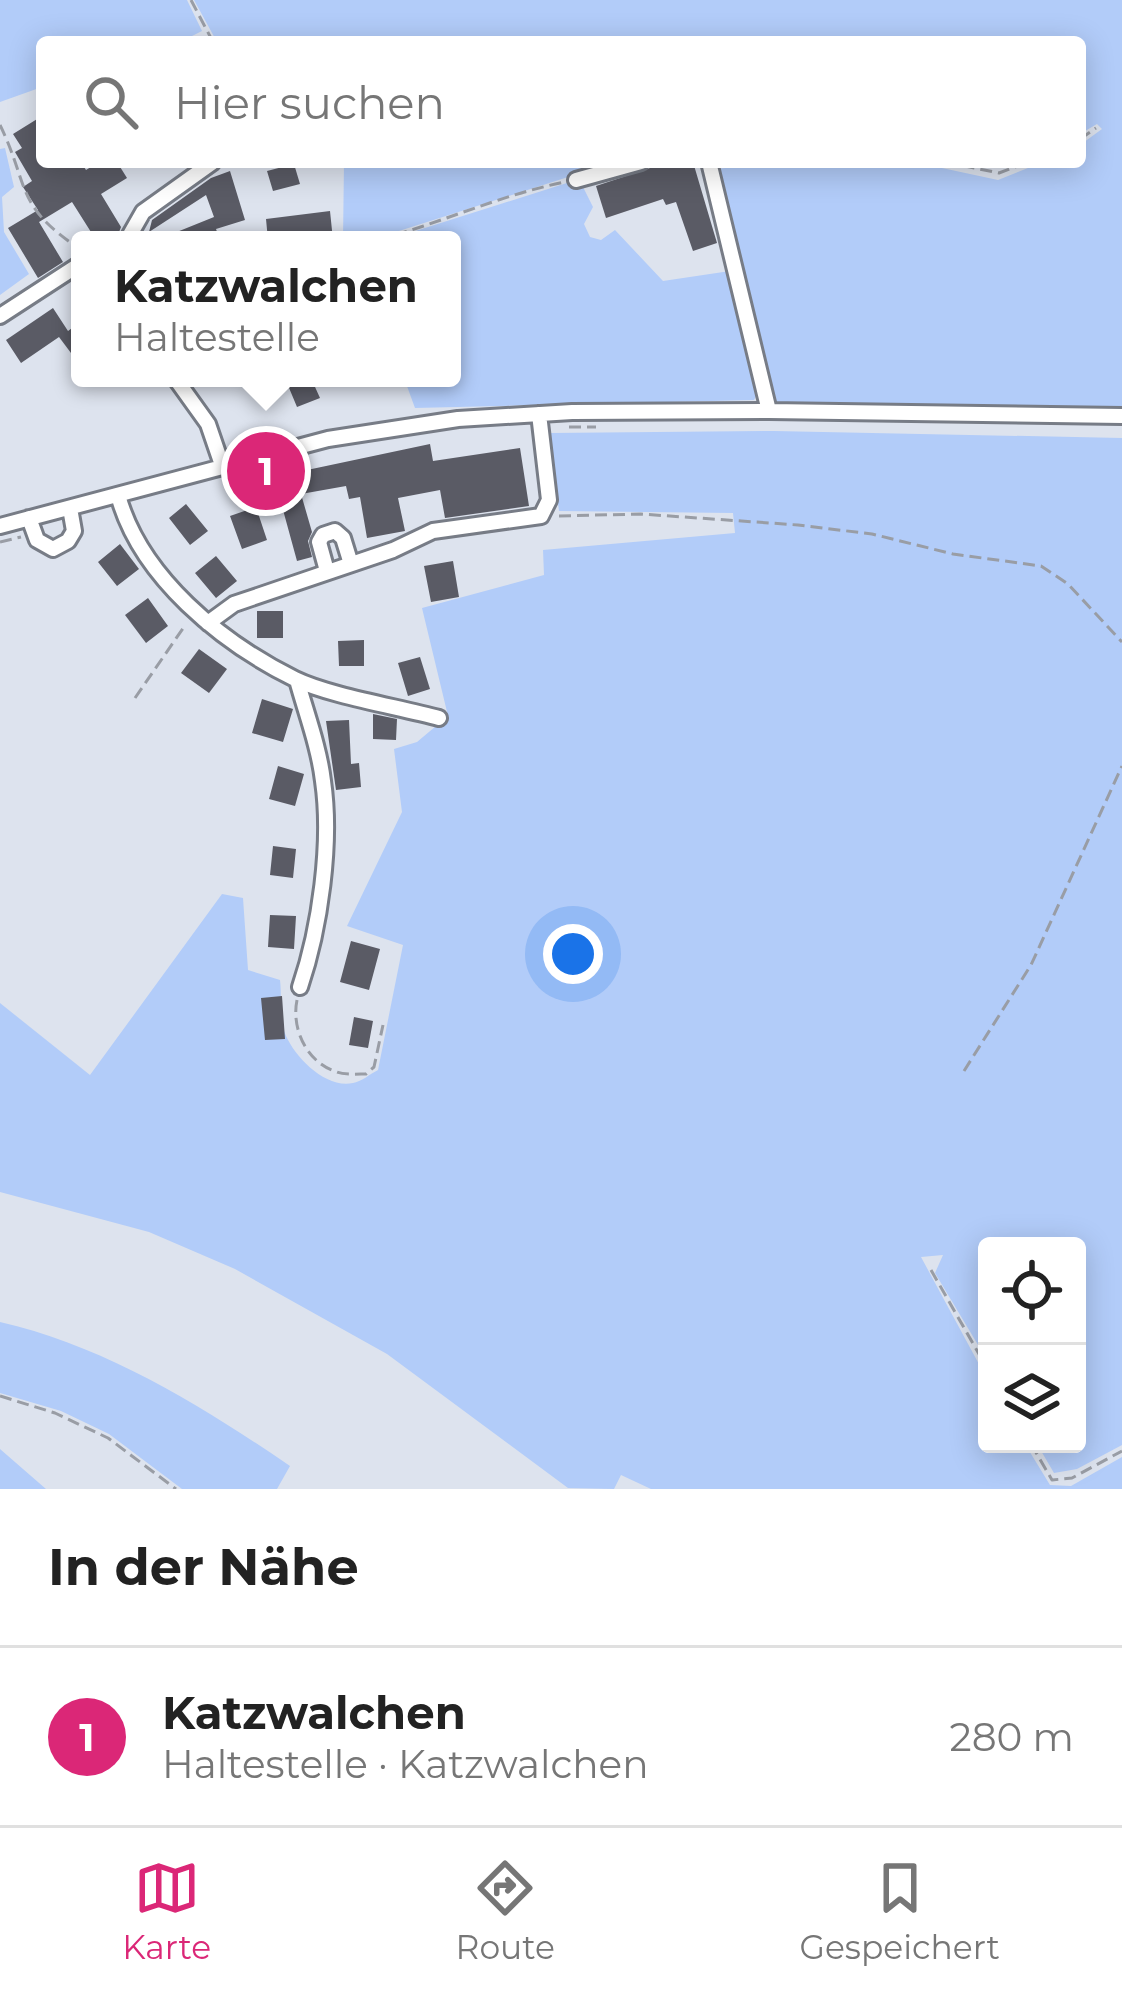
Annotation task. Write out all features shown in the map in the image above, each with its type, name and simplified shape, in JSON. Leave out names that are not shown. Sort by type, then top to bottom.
[{"type":"street","points":[[132,231],[143,212],[205,168]]},
{"type":"street","points":[[576,180],[619,168]]},
{"type":"street","points":[[710,168],[769,411]]},
{"type":"street","points":[[0,316],[71,270]]},
{"type":"street","points":[[182,387],[208,424],[221,465]]},
{"type":"street","points":[[0,526],[221,465],[377,429],[539,414],[769,411],[1122,416]]},
{"type":"street","points":[[208,623],[234,604],[434,531],[531,519],[546,509],[549,500],[539,414]]},
{"type":"street","points":[[118,495],[154,566],[208,623],[297,680],[440,718]]},
{"type":"street","points":[[29,518],[37,540],[52,549],[68,541],[74,531],[70,508]]},
{"type":"street","points":[[327,571],[320,542],[322,535],[335,531],[343,538],[351,564]]},
{"type":"street","points":[[297,680],[323,781],[323,866],[315,943],[300,987]]},
{"type":"path","points":[[191,0],[210,36]]},
{"type":"path","points":[[0,125],[25,198],[48,227],[71,242]]},
{"type":"path","points":[[1086,135],[1096,128]]},
{"type":"path","points":[[974,168],[999,173],[1012,168]]},
{"type":"path","points":[[412,231],[526,190],[576,180]]},
{"type":"path","points":[[546,509],[567,517],[641,514],[872,533],[953,554],[1041,566],[1068,584],[1122,642]]},
{"type":"path","points":[[135,698],[194,612]]},
{"type":"path","points":[[964,1071],[1031,965],[1122,766]]},
{"type":"path","points":[[300,987],[294,1013],[300,1040],[316,1059],[337,1072],[367,1074],[374,1067],[383,1025]]},
{"type":"path","points":[[931,1270],[978,1352]]},
{"type":"path","points":[[0,1396],[55,1413],[109,1438],[176,1489]]},
{"type":"path","points":[[1036,1453],[1052,1480],[1072,1478],[1122,1450]]},
{"type":"shaded area","points":[[0,0],[187,0],[202,31],[192,36],[36,36],[36,89],[0,102]]},
{"type":"shaded area","points":[[194,0],[1122,0],[1122,408],[776,403],[714,169],[942,168],[998,180],[1028,168],[1086,168],[1086,141],[1102,129],[1097,124],[1086,130],[1086,36],[214,36]]},
{"type":"shaded area","points":[[5,148],[14,187],[2,197],[4,232],[29,274],[0,295],[0,149]]},
{"type":"shaded area","points":[[344,168],[596,168],[399,231],[343,231]]},
{"type":"shaded area","points":[[570,182],[581,183],[593,207],[584,224],[590,237],[601,240],[615,230],[663,281],[730,271],[760,389],[754,400],[415,408],[407,387],[461,387],[461,231],[415,231]]},
{"type":"shaded area","points":[[774,431],[1122,438],[1122,1445],[1077,1469],[1054,1473],[1042,1453],[1086,1453],[1086,1237],[978,1237],[978,1345],[935,1273],[943,1255],[921,1257],[978,1362],[978,1453],[1030,1453],[1050,1485],[1071,1486],[1122,1457],[1122,1489],[651,1489],[621,1475],[614,1489],[568,1488],[387,1354],[235,1269],[149,1232],[0,1192],[0,1003],[90,1075],[222,894],[243,898],[248,970],[280,980],[284,1030],[304,1062],[323,1077],[343,1084],[378,1070],[403,945],[347,926],[402,812],[394,749],[417,742],[448,716],[422,608],[544,575],[543,550],[735,533],[733,513],[559,511],[549,433]]},
{"type":"shaded area","points":[[0,1322],[115,1362],[290,1466],[277,1489],[182,1489],[109,1434],[61,1411],[0,1393]]},
{"type":"shaded area","points":[[0,1449],[46,1489],[0,1489]]},
{"type":"building","points":[[36,120],[36,168],[121,168],[127,178],[101,194],[119,231],[90,231],[72,202],[39,222],[63,262],[38,278],[8,228],[38,210],[23,187],[32,181],[15,152],[22,148],[13,134]]},
{"type":"building","points":[[295,168],[300,184],[273,191],[267,171]]},
{"type":"building","points":[[650,168],[695,168],[717,243],[693,251],[676,202],[666,205],[663,199],[606,218],[596,186]]},
{"type":"building","points":[[230,171],[245,220],[217,231],[179,231],[214,217],[206,195],[149,231],[152,220],[211,178]]},
{"type":"building","points":[[330,211],[332,231],[267,231],[266,219]]},
{"type":"building","points":[[53,308],[68,331],[71,329],[71,353],[59,337],[21,363],[6,340]]},
{"type":"building","points":[[289,387],[315,387],[320,398],[297,407]]},
{"type":"building","points":[[430,444],[433,461],[520,448],[529,506],[445,518],[440,490],[398,498],[405,531],[367,538],[360,497],[349,499],[346,486],[301,494],[312,532],[308,541],[312,557],[297,561],[274,477]]},
{"type":"building","points":[[186,504],[208,531],[190,545],[169,518]]},
{"type":"building","points":[[256,507],[267,540],[242,549],[230,516]]},
{"type":"building","points":[[120,544],[139,569],[117,586],[98,562]]},
{"type":"building","points":[[216,556],[237,581],[216,598],[195,573]]},
{"type":"building","points":[[453,561],[459,597],[431,602],[424,566]]},
{"type":"building","points":[[148,598],[168,626],[146,643],[125,615]]},
{"type":"building","points":[[257,611],[283,611],[283,638],[257,638]]},
{"type":"building","points":[[364,640],[364,666],[339,666],[338,641]]},
{"type":"building","points":[[199,649],[227,669],[209,693],[181,673]]},
{"type":"building","points":[[420,657],[430,689],[408,696],[398,663]]},
{"type":"building","points":[[262,699],[293,709],[283,742],[252,733]]},
{"type":"building","points":[[373,714],[397,719],[396,740],[373,739]]},
{"type":"building","points":[[349,720],[351,764],[359,763],[361,787],[336,790],[326,721]]},
{"type":"building","points":[[278,766],[304,774],[295,806],[269,799]]},
{"type":"building","points":[[273,846],[296,849],[293,878],[270,875]]},
{"type":"building","points":[[270,915],[296,916],[294,949],[268,947]]},
{"type":"building","points":[[351,941],[380,949],[369,990],[340,982]]},
{"type":"building","points":[[282,996],[285,1039],[265,1040],[261,998]]},
{"type":"building","points":[[354,1017],[373,1021],[368,1048],[349,1045]]},
{"type":"place","name":"Katzwalchen","points":[[266,471]]}]
